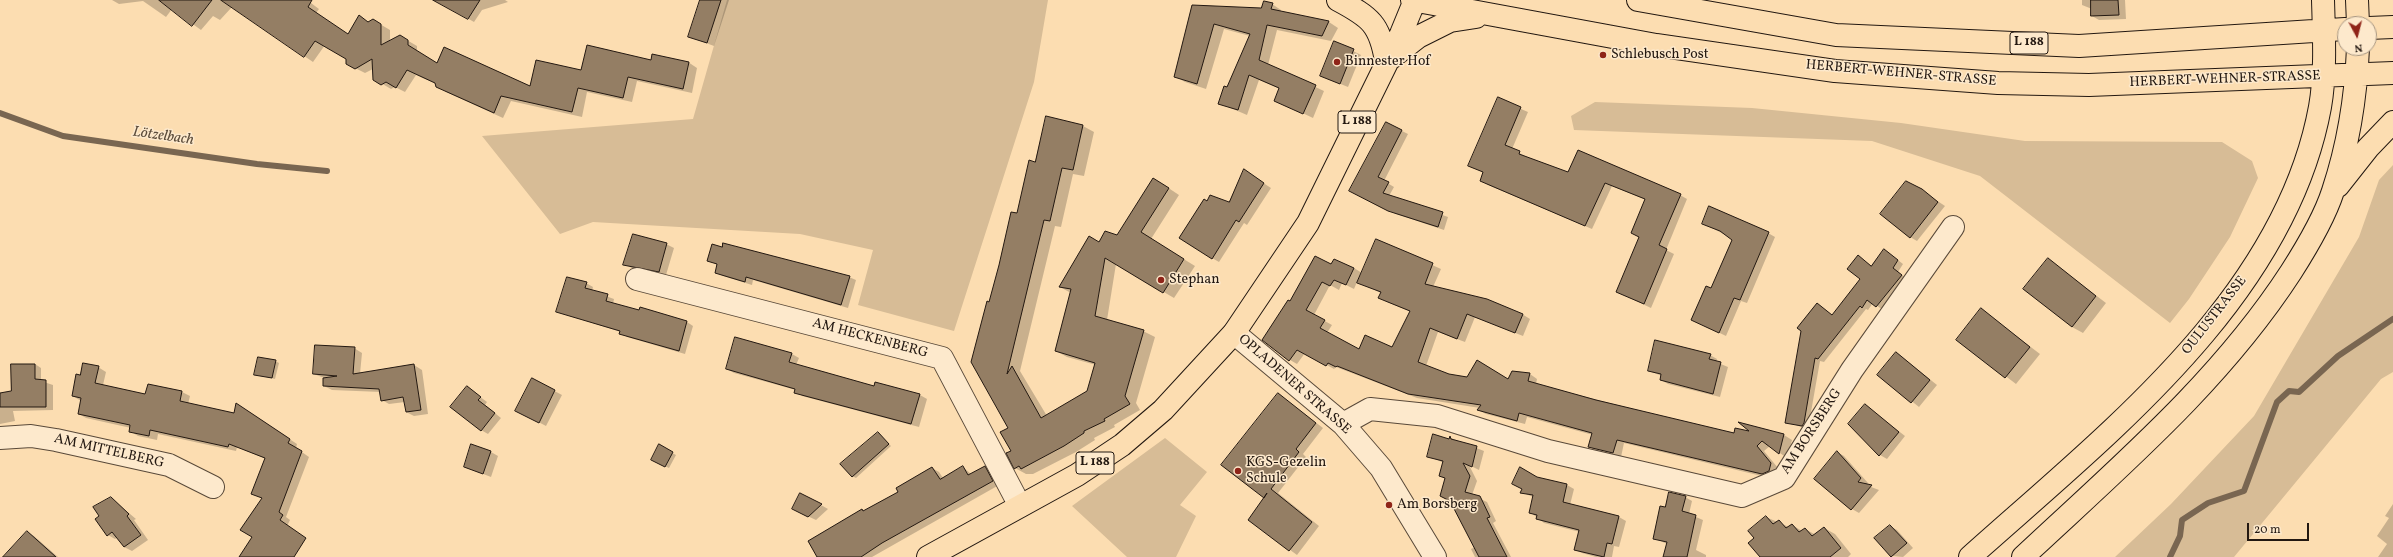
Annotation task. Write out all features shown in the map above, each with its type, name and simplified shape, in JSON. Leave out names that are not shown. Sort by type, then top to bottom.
[{"type":"main road","points":[[1338,0],[1371,19],[1383,40],[1386,62]]},
{"type":"main road","name":"L 188","points":[[928,557],[1077,474],[1122,445],[1159,414],[1234,333],[1308,223],[1386,62],[1414,0]]},
{"type":"main road","name":"HERBERT-WEHNER-STRASSE","points":[[1414,0],[1656,45],[1835,71],[1998,83],[2088,85],[2393,73]]},
{"type":"main road","name":"L 188","points":[[1638,0],[1836,35],[2080,46],[2337,29]]},
{"type":"main road","name":"OULUSTRASSE","points":[[1970,557],[2142,402],[2195,344],[2234,294],[2266,245],[2295,190],[2313,136],[2320,106],[2324,30],[2323,0]]},
{"type":"main road","points":[[2357,0],[2358,16]]},
{"type":"main road","points":[[1386,62],[1418,37],[1450,21],[1489,15]]},
{"type":"main road","points":[[2377,28],[2393,27]]},
{"type":"main road","points":[[2023,557],[2165,424],[2218,369],[2274,298],[2313,235],[2333,192],[2353,104],[2358,56]]},
{"type":"main road","points":[[2333,192],[2368,148],[2393,122]]},
{"type":"street","name":"AM BORSBERG","points":[[1344,424],[1370,409],[1437,416],[1548,451],[1742,496],[1784,478],[1852,370],[1953,227]]},
{"type":"street","name":"AM HECKENBERG","points":[[637,279],[942,358],[1020,506]]},
{"type":"street","name":"OPLADENER STRASSE","points":[[1234,333],[1344,424],[1381,468],[1435,557]]},
{"type":"street","name":"AM MITTELBERG","points":[[0,438],[31,436],[56,440],[169,465],[213,487]]},
{"type":"shaded area","points":[[727,0],[1048,0],[1034,82],[954,331],[858,305],[873,250],[800,234],[593,222],[560,234],[482,136],[693,119]]},
{"type":"shaded area","points":[[1595,102],[1752,108],[1901,123],[2025,141],[2222,142],[2252,161],[2258,178],[2230,237],[2189,299],[2170,323],[1980,176],[1872,141],[1574,130],[1571,116]]},
{"type":"shaded area","points":[[2393,165],[2393,372],[2381,379],[2234,557],[2115,557],[2171,504],[2254,416],[2359,237],[2379,180]]},
{"type":"shaded area","points":[[1165,438],[1207,472],[1180,505],[1196,516],[1176,557],[1127,557],[1072,506]]},
{"type":"building","points":[[159,0],[212,0],[192,26]]},
{"type":"building","points":[[221,0],[312,0],[308,7],[348,34],[359,15],[368,22],[373,19],[381,24],[381,45],[400,35],[408,40],[408,45],[437,63],[444,47],[530,86],[536,60],[581,70],[587,45],[651,60],[652,54],[689,62],[683,89],[628,77],[623,98],[578,88],[572,112],[501,96],[494,113],[436,87],[435,83],[407,70],[396,88],[386,82],[381,85],[373,80],[372,59],[355,69],[346,64],[346,59],[315,41],[304,57]]},
{"type":"building","points":[[433,0],[480,0],[468,19]]},
{"type":"building","points":[[700,0],[721,0],[707,43],[688,37]]},
{"type":"building","points":[[2091,0],[2118,0],[2119,15],[2091,16]]},
{"type":"building","points":[[1264,1],[1273,3],[1271,9],[1329,21],[1322,36],[1267,25],[1259,60],[1316,85],[1303,114],[1274,101],[1279,88],[1249,75],[1238,110],[1218,104],[1224,86],[1227,87],[1250,34],[1214,24],[1197,84],[1174,77],[1192,5],[1261,8]]},
{"type":"building","name":"Binnester Hof","points":[[1334,41],[1354,49],[1340,84],[1320,76]]},
{"type":"building","points":[[1498,97],[1521,107],[1505,145],[1520,151],[1519,154],[1568,172],[1578,150],[1681,194],[1659,245],[1667,249],[1644,304],[1616,292],[1639,237],[1631,233],[1645,199],[1605,183],[1585,226],[1480,181],[1483,172],[1468,166]]},
{"type":"building","points":[[1046,116],[1083,125],[1073,170],[1062,168],[1050,221],[1044,220],[1007,374],[1012,366],[1041,418],[1087,391],[1095,363],[1055,351],[1071,289],[1059,287],[1089,236],[1099,242],[1105,231],[1117,235],[1153,178],[1169,188],[1141,232],[1184,259],[1163,293],[1105,258],[1095,316],[1144,330],[1125,396],[1130,404],[1104,419],[1105,421],[1084,431],[1084,433],[1064,446],[1021,469],[1019,466],[1014,469],[1006,453],[1011,451],[1000,432],[1008,428],[971,362],[987,301],[989,302],[999,265],[1011,212],[1017,213],[1029,160],[1035,162]]},
{"type":"building","points":[[1386,122],[1402,130],[1378,177],[1389,182],[1383,193],[1443,212],[1438,227],[1388,211],[1349,191]]},
{"type":"building","points":[[1244,169],[1264,183],[1239,222],[1236,220],[1212,259],[1179,238],[1204,199],[1207,201],[1210,195],[1229,202]]},
{"type":"building","points":[[1906,181],[1922,189],[1938,202],[1910,238],[1880,214]]},
{"type":"building","points":[[1709,206],[1769,232],[1740,300],[1734,298],[1719,333],[1691,320],[1706,286],[1711,288],[1732,240],[1720,231],[1702,224]]},
{"type":"building","points":[[633,234],[667,243],[659,272],[623,265]]},
{"type":"building","points":[[1376,239],[1433,263],[1425,284],[1487,299],[1523,314],[1515,333],[1467,314],[1457,339],[1430,328],[1418,362],[1449,374],[1467,377],[1477,360],[1508,379],[1512,371],[1530,373],[1528,381],[1596,400],[1734,433],[1735,428],[1749,431],[1738,422],[1784,434],[1779,454],[1762,441],[1757,446],[1771,463],[1769,471],[1762,474],[1617,440],[1613,453],[1588,447],[1592,433],[1519,413],[1517,421],[1477,410],[1481,405],[1408,394],[1337,366],[1336,367],[1328,363],[1326,366],[1297,350],[1289,361],[1262,340],[1288,300],[1290,301],[1315,256],[1331,264],[1334,259],[1354,268],[1346,285],[1334,280],[1330,286],[1322,282],[1306,310],[1325,320],[1320,328],[1359,349],[1365,335],[1392,347],[1410,311],[1378,298],[1381,292],[1357,283]]},
{"type":"building","points":[[723,243],[850,276],[841,305],[746,277],[745,282],[715,273],[717,264],[707,261],[712,244],[722,247]]},
{"type":"building","points":[[1884,249],[1898,260],[1893,268],[1902,275],[1876,307],[1867,300],[1862,308],[1860,306],[1818,359],[1815,358],[1804,423],[1802,426],[1785,423],[1801,331],[1797,328],[1817,303],[1832,315],[1860,279],[1847,269],[1858,255],[1871,266]]},
{"type":"building","points":[[2048,258],[2096,296],[2072,327],[2023,289]]},
{"type":"building","points":[[567,277],[587,282],[585,288],[608,294],[606,301],[639,310],[640,307],[687,321],[679,351],[619,334],[620,331],[556,312]]},
{"type":"building","points":[[1981,308],[2030,347],[2005,378],[1956,340]]},
{"type":"building","points":[[735,337],[792,353],[789,362],[874,386],[875,382],[920,394],[911,424],[794,393],[795,389],[726,369]]},
{"type":"building","points":[[1655,340],[1711,354],[1709,359],[1721,362],[1713,394],[1660,380],[1661,374],[1648,371]]},
{"type":"building","points":[[315,345],[355,347],[353,374],[414,364],[421,410],[406,412],[403,397],[381,401],[379,389],[323,386],[323,378],[337,376],[313,374]]},
{"type":"building","points":[[1896,352],[1930,380],[1911,403],[1877,375]]},
{"type":"building","points":[[258,357],[276,360],[272,378],[254,375]]},
{"type":"building","points":[[83,363],[99,366],[95,383],[145,394],[148,384],[182,391],[180,401],[234,413],[236,403],[290,439],[288,443],[302,451],[279,512],[283,515],[280,520],[306,538],[294,557],[239,557],[252,537],[240,530],[262,498],[251,494],[265,458],[229,444],[228,447],[150,430],[149,436],[129,432],[130,425],[78,414],[81,398],[72,396],[76,374],[80,375]]},
{"type":"building","points":[[11,364],[35,364],[35,379],[46,380],[46,407],[0,407],[0,393],[11,391]]},
{"type":"building","points":[[532,378],[555,390],[539,423],[515,411]]},
{"type":"building","points":[[467,386],[481,397],[478,400],[495,413],[481,431],[450,407]]},
{"type":"building","points":[[1278,393],[1316,423],[1296,449],[1299,452],[1271,489],[1312,522],[1289,551],[1248,520],[1264,498],[1221,465]]},
{"type":"building","points":[[1865,404],[1899,432],[1879,456],[1848,424]]},
{"type":"building","points":[[878,432],[889,444],[852,477],[840,464]]},
{"type":"building","points":[[1433,434],[1449,439],[1450,436],[1451,439],[1477,446],[1472,467],[1463,463],[1470,476],[1465,492],[1480,496],[1490,517],[1487,518],[1507,557],[1479,557],[1450,501],[1440,496],[1445,478],[1439,476],[1443,461],[1427,457]]},
{"type":"building","points":[[471,444],[491,451],[483,474],[464,467]]},
{"type":"building","points":[[659,444],[673,452],[665,467],[651,460]]},
{"type":"building","points":[[1837,451],[1861,478],[1858,482],[1872,485],[1851,510],[1814,479]]},
{"type":"building","points":[[963,466],[968,475],[985,466],[993,481],[882,543],[861,557],[817,557],[808,541],[862,509],[863,511],[898,492],[896,488],[932,467],[940,479]]},
{"type":"building","points":[[1520,467],[1537,477],[1567,484],[1563,502],[1619,516],[1612,544],[1607,543],[1604,557],[1574,550],[1579,530],[1536,519],[1537,515],[1529,513],[1533,495],[1520,493],[1522,489],[1512,484]]},
{"type":"building","points":[[1669,492],[1686,496],[1682,511],[1696,515],[1687,557],[1663,557],[1667,542],[1653,539],[1660,506],[1665,507]]},
{"type":"building","points":[[800,493],[822,504],[808,517],[792,509]]},
{"type":"building","points":[[111,497],[129,514],[127,516],[141,535],[124,547],[112,532],[107,536],[95,519],[99,516],[93,507]]},
{"type":"building","points":[[1766,516],[1773,524],[1779,520],[1786,528],[1792,524],[1799,532],[1805,528],[1812,536],[1824,527],[1841,548],[1830,557],[1760,557],[1748,543],[1754,538],[1748,531]]},
{"type":"building","points":[[1890,525],[1907,543],[1891,557],[1874,538]]},
{"type":"building","points":[[27,531],[56,557],[3,557]]},
{"type":"waterway","name":"Lötzelbach","points":[[0,113],[63,136],[257,164],[327,171]]},
{"type":"waterway","points":[[2170,557],[2180,536],[2182,520],[2208,503],[2244,491],[2277,402],[2289,391],[2299,392],[2338,356],[2393,319]]},
{"type":"place","name":"Schlebusch Post","points":[[1603,55]]},
{"type":"place","name":"Binnester Hof","points":[[1337,62]]},
{"type":"place","name":"Stephan","points":[[1161,280]]},
{"type":"place","name":"KGS-Gezelin Schule","points":[[1238,471]]},
{"type":"place","name":"Am Borsberg","points":[[1389,505]]}]
